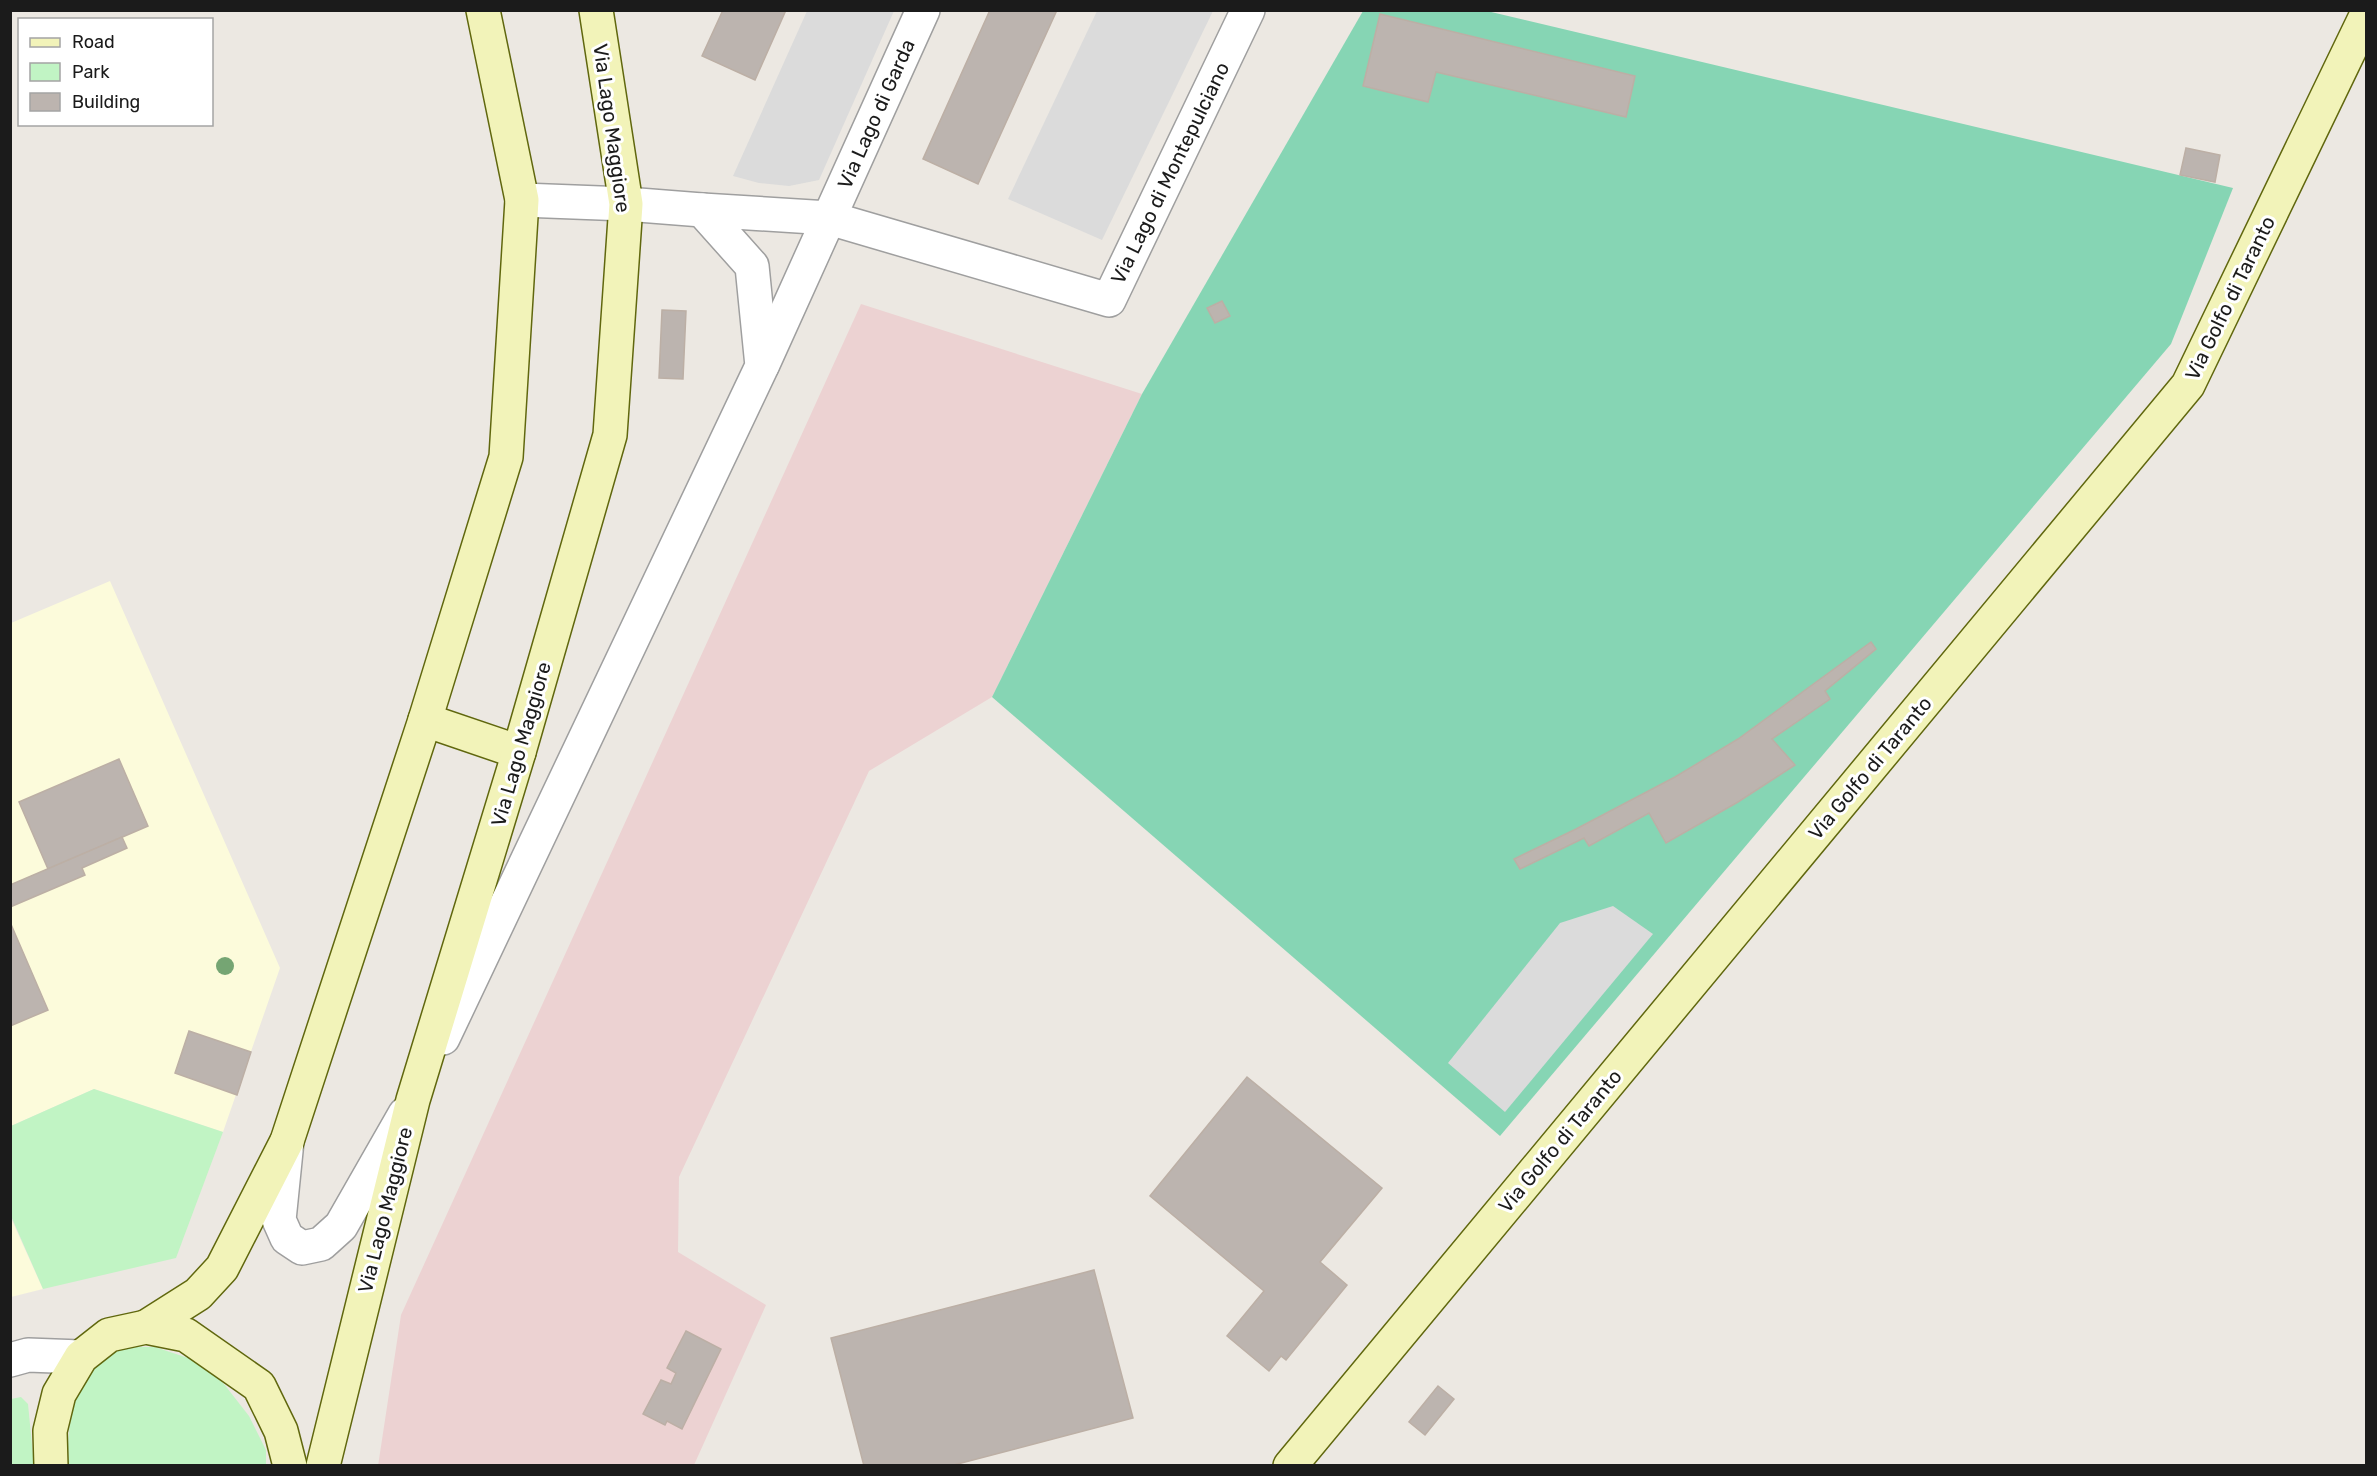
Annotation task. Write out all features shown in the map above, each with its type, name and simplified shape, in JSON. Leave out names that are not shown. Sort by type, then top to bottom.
[{"type":"street","points":[[51,1466],[50,1431],[59,1394],[81,1357],[109,1335],[146,1326],[198,1294],[222,1268],[287,1142],[425,720],[506,457],[522,201],[483,10]]},
{"type":"street","name":"Via Lago Maggiore","points":[[322,1466],[413,1100],[519,752],[610,435],[626,204],[596,10]]},
{"type":"street","name":"Via Lago di Garda","points":[[287,1142],[279,1220],[287,1239],[302,1248],[321,1244],[341,1226],[413,1100],[762,366],[923,10]]},
{"type":"street","name":"Via Lago di Montepulciano","points":[[830,218],[1109,300],[1248,10]]},
{"type":"street","name":"Via Golfo di Taranto","points":[[1290,1466],[2188,386],[2367,16]]},
{"type":"street","points":[[522,201],[626,204],[830,218]]},
{"type":"street","points":[[702,210],[752,266],[762,366]]},
{"type":"street","points":[[425,720],[519,752]]},
{"type":"street","points":[[146,1326],[186,1335],[259,1386],[281,1431],[290,1466]]},
{"type":"street","points":[[10,1360],[28,1355],[81,1357]]},
{"type":"shaded area","points":[[807,11],[894,11],[819,180],[789,186],[759,183],[733,176]]},
{"type":"shaded area","points":[[1097,11],[1213,11],[1102,240],[1008,199]]},
{"type":"shaded area","points":[[861,304],[1142,394],[992,697],[869,771],[679,1177],[678,1252],[766,1305],[694,1465],[378,1466],[401,1315]]},
{"type":"shaded area","points":[[110,581],[280,968],[223,1132],[94,1089],[11,1126],[11,623]]},
{"type":"shaded area","points":[[1613,906],[1653,934],[1505,1112],[1448,1063],[1560,923]]},
{"type":"shaded area","points":[[10,1216],[43,1289],[11,1297],[10,1297]]},
{"type":"green space","points":[[1363,11],[1487,11],[2233,188],[2171,344],[1500,1136],[992,697],[1142,394]]},
{"type":"green space","points":[[94,1089],[223,1132],[176,1258],[43,1289],[11,1216],[11,1126]]},
{"type":"green space","points":[[129,1347],[155,1347],[203,1363],[224,1384],[249,1416],[266,1450],[266,1465],[69,1466],[69,1431],[72,1413],[85,1379],[109,1354]]},
{"type":"green space","points":[[21,1397],[28,1404],[34,1465],[11,1465],[11,1399]]},
{"type":"building","points":[[723,10],[786,10],[755,80],[702,56]]},
{"type":"building","points":[[990,10],[1057,10],[978,184],[923,159]]},
{"type":"building","points":[[1380,14],[1635,76],[1626,117],[1436,72],[1428,102],[1363,86]]},
{"type":"building","points":[[2186,148],[2220,155],[2215,182],[2180,175]]},
{"type":"building","points":[[1222,301],[1230,316],[1215,323],[1207,308]]},
{"type":"building","points":[[662,310],[686,311],[683,379],[659,378]]},
{"type":"building","points":[[1871,642],[1876,649],[1825,691],[1830,699],[1772,739],[1795,765],[1738,802],[1666,843],[1649,813],[1589,846],[1584,838],[1520,869],[1514,859],[1675,777],[1738,739]]},
{"type":"building","points":[[119,759],[148,826],[48,869],[19,802]]},
{"type":"building","points":[[122,837],[127,848],[82,868],[85,875],[10,907],[10,885]]},
{"type":"building","points":[[10,922],[48,1010],[10,1026]]},
{"type":"building","points":[[189,1031],[251,1052],[237,1095],[175,1073]]},
{"type":"building","points":[[1247,1077],[1382,1188],[1320,1262],[1347,1285],[1286,1360],[1281,1356],[1269,1371],[1227,1336],[1264,1291],[1150,1196]]},
{"type":"building","points":[[1094,1270],[1133,1418],[950,1466],[864,1466],[831,1338]]},
{"type":"building","points":[[686,1331],[721,1349],[682,1429],[667,1421],[665,1425],[643,1414],[661,1380],[671,1384],[676,1373],[667,1368]]},
{"type":"building","points":[[1438,1386],[1454,1399],[1425,1435],[1409,1422]]}]
